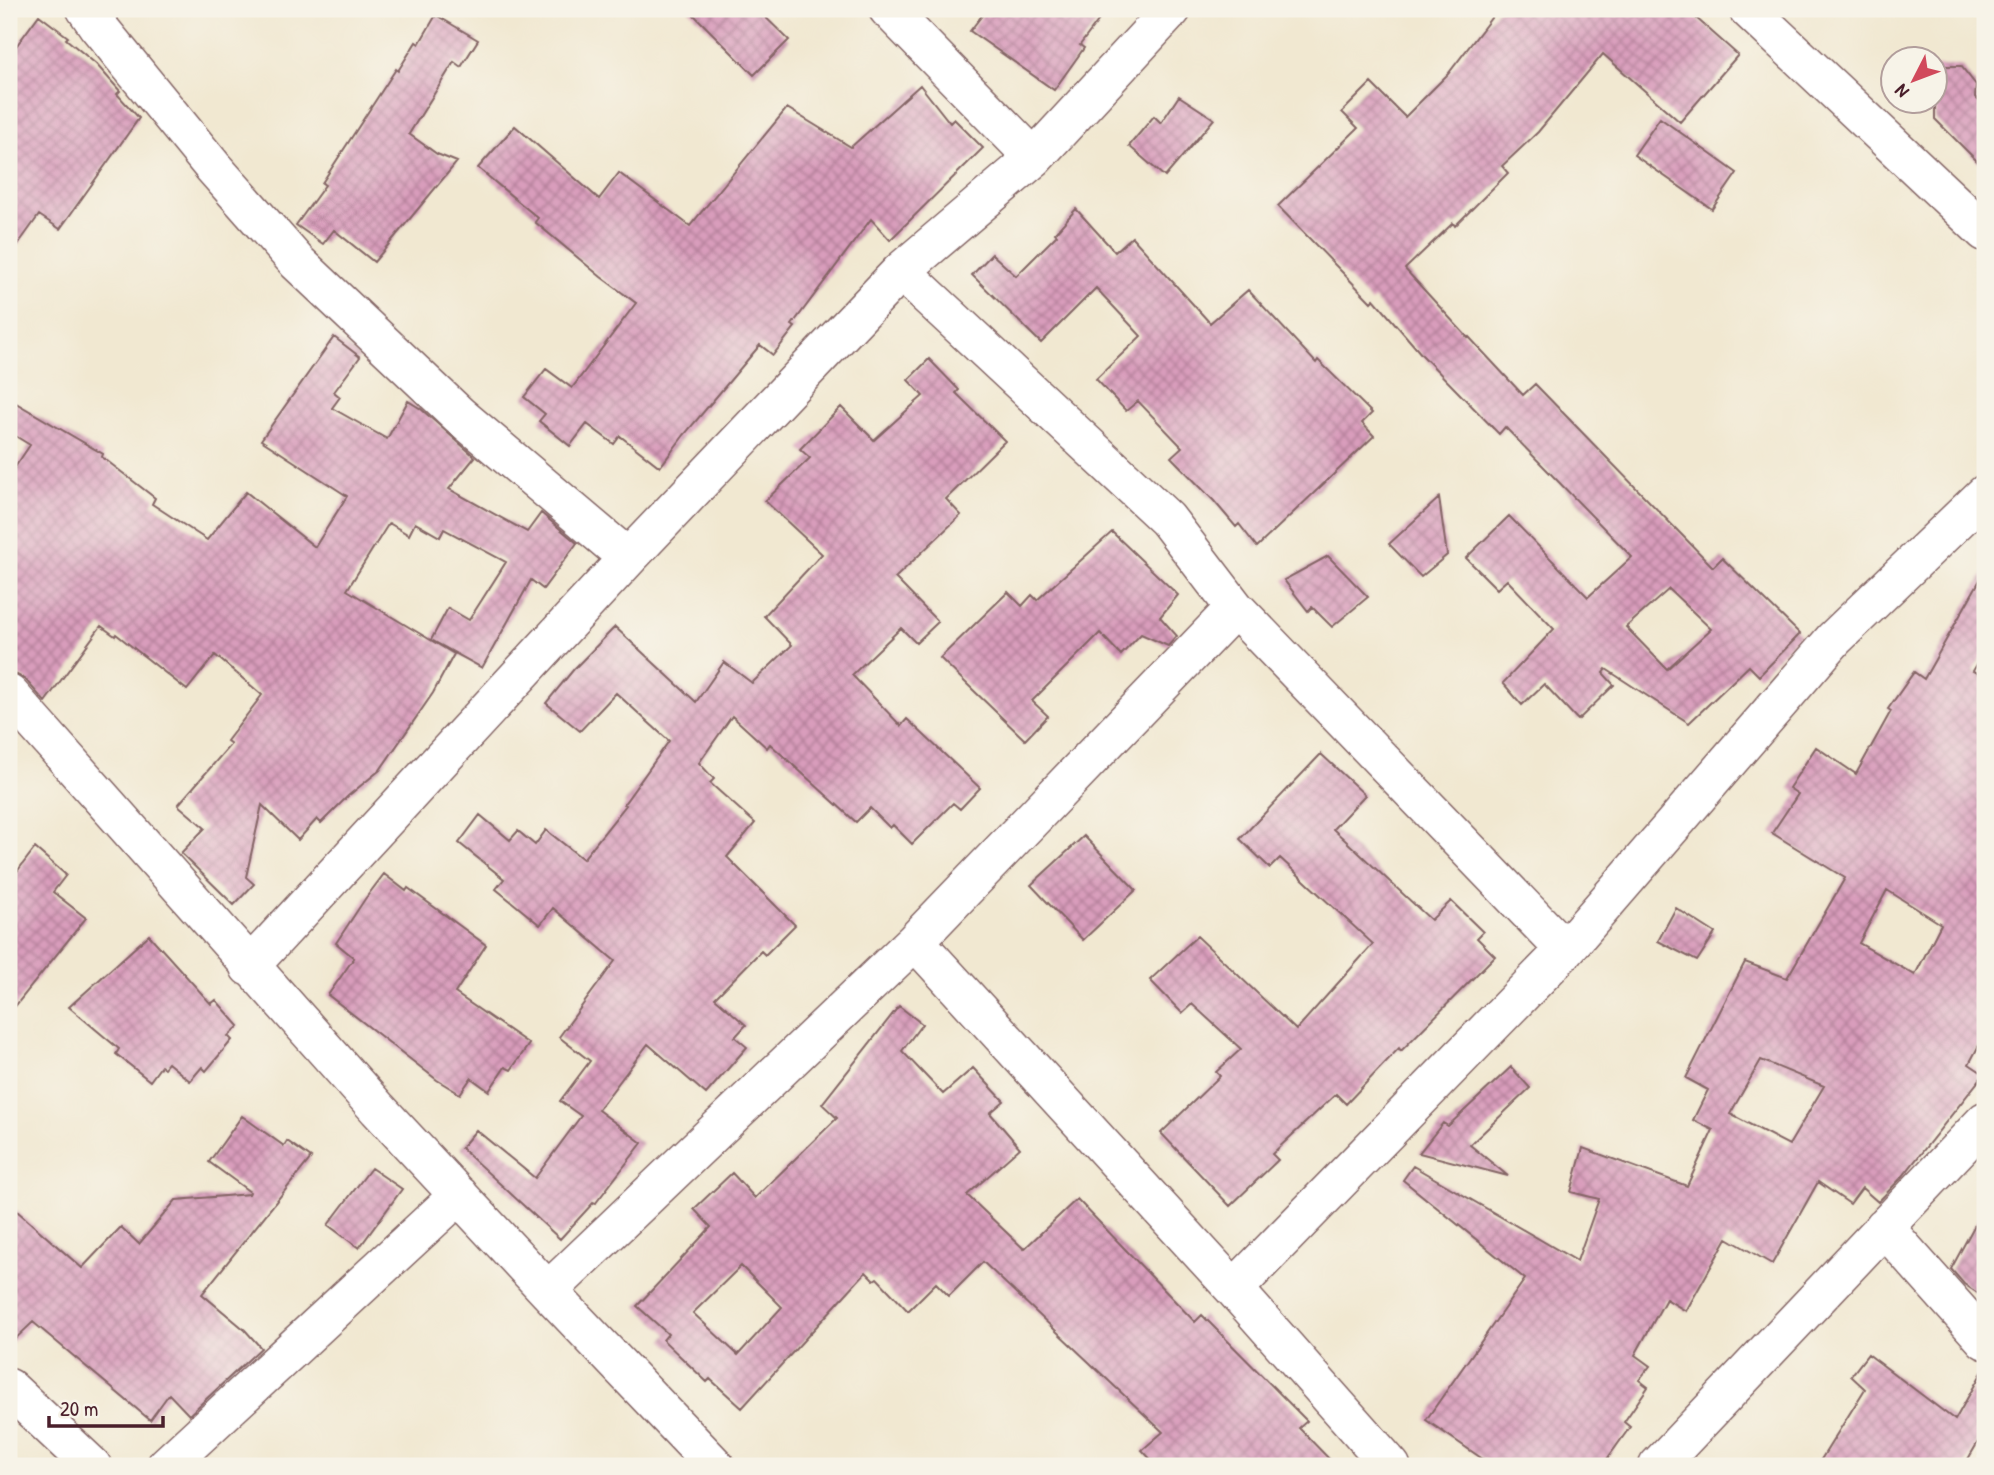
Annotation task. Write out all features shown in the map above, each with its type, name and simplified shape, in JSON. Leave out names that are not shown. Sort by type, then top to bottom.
[{"type":"street","points":[[86,9],[213,167],[297,262],[459,415],[628,558]]},
{"type":"street","points":[[888,9],[1034,158]]},
{"type":"street","points":[[249,967],[628,558],[901,271],[1034,158],[1172,9]]},
{"type":"street","points":[[1748,9],[1985,232]]},
{"type":"street","points":[[901,271],[1167,519],[1235,608],[1565,950]]},
{"type":"street","points":[[1234,1289],[1565,950],[1835,639],[1985,494]]},
{"type":"street","points":[[548,1292],[915,941],[1235,608]]},
{"type":"street","points":[[9,694],[249,967],[548,1292],[715,1466]]},
{"type":"street","points":[[915,941],[1234,1289],[1391,1466]]},
{"type":"street","points":[[1658,1466],[1985,1121]]},
{"type":"street","points":[[166,1466],[459,1195]]},
{"type":"street","points":[[1884,1227],[1985,1340]]},
{"type":"street","points":[[9,1388],[92,1466]]},
{"type":"building","points":[[688,9],[757,9],[789,40],[754,75]]},
{"type":"building","points":[[987,9],[1107,9],[1080,45],[1084,48],[1054,90],[970,31]]},
{"type":"building","points":[[1498,9],[1686,9],[1738,55],[1680,122],[1603,54],[1538,132],[1502,166],[1508,173],[1455,226],[1453,223],[1405,269],[1523,395],[1535,384],[1713,567],[1722,558],[1800,634],[1759,676],[1749,666],[1689,723],[1606,669],[1603,673],[1614,685],[1578,720],[1544,684],[1522,705],[1503,683],[1554,629],[1507,580],[1497,589],[1466,558],[1509,516],[1588,597],[1632,557],[1505,427],[1499,434],[1422,355],[1374,299],[1371,302],[1278,206],[1358,128],[1342,112],[1371,83],[1405,117],[1448,74]],"holes":[[[1669,589],[1711,629],[1667,669],[1626,627]]]},
{"type":"building","points":[[39,15],[68,37],[66,39],[96,64],[120,91],[117,94],[139,118],[60,229],[39,215],[9,257],[9,56]]},
{"type":"building","points":[[436,15],[478,40],[461,67],[454,62],[409,134],[437,154],[457,162],[374,262],[334,230],[323,244],[296,225],[325,185],[322,183],[396,69],[398,71],[416,42],[419,44]]},
{"type":"building","points":[[1948,66],[1961,66],[1976,85],[1975,97],[1985,107],[1985,169],[1935,116],[1948,116]]},
{"type":"building","points":[[920,85],[950,123],[954,119],[983,148],[890,240],[871,219],[792,325],[795,327],[773,355],[760,345],[660,467],[620,436],[614,444],[587,424],[570,446],[539,421],[545,414],[524,397],[546,369],[572,388],[636,303],[535,222],[538,218],[478,168],[515,126],[599,199],[619,173],[690,226],[787,108],[851,147]]},
{"type":"building","points":[[1179,96],[1214,119],[1165,177],[1129,146],[1154,116],[1161,123]]},
{"type":"building","points":[[1660,118],[1737,173],[1712,209],[1634,155]]},
{"type":"building","points":[[1076,209],[1115,252],[1132,237],[1210,323],[1248,290],[1316,363],[1318,360],[1372,413],[1362,423],[1374,436],[1257,547],[1239,524],[1236,527],[1171,457],[1182,447],[1138,401],[1126,411],[1096,379],[1141,336],[1096,288],[1041,343],[972,275],[992,254],[1016,276],[1057,235],[1055,233]]},
{"type":"building","points":[[334,337],[360,357],[334,392],[340,397],[332,408],[387,439],[408,401],[421,409],[475,457],[449,489],[527,532],[541,513],[577,543],[543,589],[531,580],[482,668],[431,640],[448,608],[469,620],[506,562],[444,529],[440,537],[415,523],[409,535],[389,523],[347,590],[454,654],[433,693],[380,770],[321,823],[317,819],[298,840],[262,805],[246,877],[254,884],[234,905],[181,853],[205,828],[178,805],[231,744],[227,741],[262,695],[215,655],[187,690],[116,634],[115,636],[101,626],[45,702],[25,679],[9,671],[9,476],[30,445],[9,432],[9,399],[103,454],[102,457],[155,498],[152,504],[207,540],[246,492],[315,547],[347,496],[261,440]]},
{"type":"building","points":[[929,359],[959,390],[956,393],[1005,441],[946,499],[961,515],[895,578],[938,622],[916,643],[901,628],[852,675],[901,726],[907,719],[980,788],[960,809],[953,803],[912,844],[893,825],[890,828],[870,808],[856,822],[770,744],[767,748],[732,716],[699,763],[714,779],[710,783],[755,823],[727,857],[795,925],[765,955],[761,951],[715,998],[746,1025],[735,1037],[747,1047],[706,1094],[648,1044],[598,1110],[642,1143],[595,1204],[593,1203],[560,1239],[461,1148],[476,1130],[535,1178],[581,1116],[560,1101],[590,1061],[559,1037],[615,961],[553,908],[540,925],[496,889],[504,879],[459,843],[480,815],[510,840],[518,831],[535,845],[546,830],[583,859],[626,805],[624,804],[669,741],[616,693],[580,731],[546,703],[574,669],[615,627],[696,702],[724,662],[752,683],[792,645],[764,616],[822,554],[765,501],[810,458],[800,449],[841,407],[874,440],[923,396],[908,380]]},
{"type":"building","points":[[1439,498],[1447,555],[1421,577],[1389,544]]},
{"type":"building","points":[[1112,532],[1178,595],[1160,617],[1177,636],[1168,646],[1141,634],[1121,655],[1100,633],[1032,701],[1048,716],[1025,740],[940,658],[1008,592],[1022,606],[1032,595],[1037,600]]},
{"type":"building","points":[[1328,556],[1368,597],[1332,627],[1312,607],[1308,611],[1284,580]]},
{"type":"building","points":[[1985,571],[1985,651],[1973,671],[1985,677],[1985,1034],[1969,1064],[1984,1074],[1903,1176],[1878,1202],[1862,1188],[1850,1204],[1818,1182],[1772,1264],[1727,1238],[1686,1311],[1666,1299],[1635,1355],[1650,1366],[1639,1380],[1648,1387],[1624,1422],[1630,1427],[1602,1466],[1493,1466],[1426,1420],[1525,1279],[1403,1180],[1413,1166],[1577,1261],[1599,1199],[1571,1192],[1583,1148],[1687,1186],[1713,1130],[1693,1120],[1708,1090],[1686,1078],[1745,962],[1787,978],[1845,878],[1772,833],[1798,794],[1789,788],[1816,747],[1856,774],[1891,711],[1888,709],[1914,672],[1924,679]],"holes":[[[1887,890],[1941,924],[1915,975],[1859,943]],[[1761,1060],[1824,1086],[1789,1145],[1730,1114]]]},
{"type":"building","points":[[1321,754],[1365,795],[1333,829],[1431,920],[1451,901],[1483,932],[1477,938],[1495,956],[1401,1051],[1399,1048],[1346,1104],[1336,1094],[1272,1154],[1278,1160],[1230,1206],[1161,1133],[1220,1076],[1216,1072],[1241,1049],[1192,1004],[1182,1013],[1150,980],[1197,936],[1296,1030],[1373,944],[1280,858],[1270,868],[1240,839]]},
{"type":"building","points":[[1084,836],[1136,890],[1083,940],[1031,885]]},
{"type":"building","points":[[35,848],[66,875],[53,892],[86,918],[9,1014],[9,882]]},
{"type":"building","points":[[384,874],[406,891],[408,888],[486,945],[455,993],[529,1044],[511,1070],[505,1067],[489,1091],[471,1078],[460,1094],[437,1080],[328,995],[354,958],[336,943]]},
{"type":"building","points":[[1676,908],[1715,933],[1697,961],[1658,941]]},
{"type":"building","points":[[149,935],[211,1004],[216,1000],[239,1026],[228,1036],[232,1040],[206,1071],[202,1067],[190,1081],[168,1063],[164,1068],[161,1066],[150,1081],[116,1054],[119,1049],[69,1007]]},
{"type":"building","points":[[899,1006],[922,1024],[902,1051],[943,1094],[973,1068],[1004,1101],[990,1113],[1020,1148],[967,1195],[1024,1249],[1077,1199],[1195,1322],[1202,1315],[1307,1421],[1299,1428],[1336,1466],[1157,1466],[1142,1450],[1163,1432],[983,1262],[949,1296],[936,1283],[908,1311],[877,1278],[874,1280],[866,1272],[742,1408],[710,1379],[707,1382],[663,1340],[668,1334],[637,1306],[711,1227],[694,1209],[732,1173],[755,1198],[837,1118],[822,1104]],"holes":[[[741,1266],[782,1307],[738,1355],[693,1313]]]},
{"type":"building","points":[[1511,1067],[1530,1088],[1470,1145],[1508,1176],[1419,1153],[1443,1123],[1448,1126]]},
{"type":"building","points":[[242,1116],[284,1146],[287,1141],[311,1158],[202,1294],[245,1330],[261,1348],[189,1415],[169,1394],[150,1420],[33,1322],[9,1345],[9,1204],[82,1268],[121,1227],[139,1244],[176,1200],[249,1194],[250,1192],[209,1162]]},
{"type":"building","points":[[371,1168],[402,1189],[359,1248],[328,1225]]},
{"type":"building","points":[[1985,1206],[1985,1298],[1964,1284],[1951,1269]]},
{"type":"building","points":[[1868,1354],[1955,1420],[1985,1367],[1985,1430],[1964,1466],[1817,1466],[1865,1389],[1851,1376]]}]
